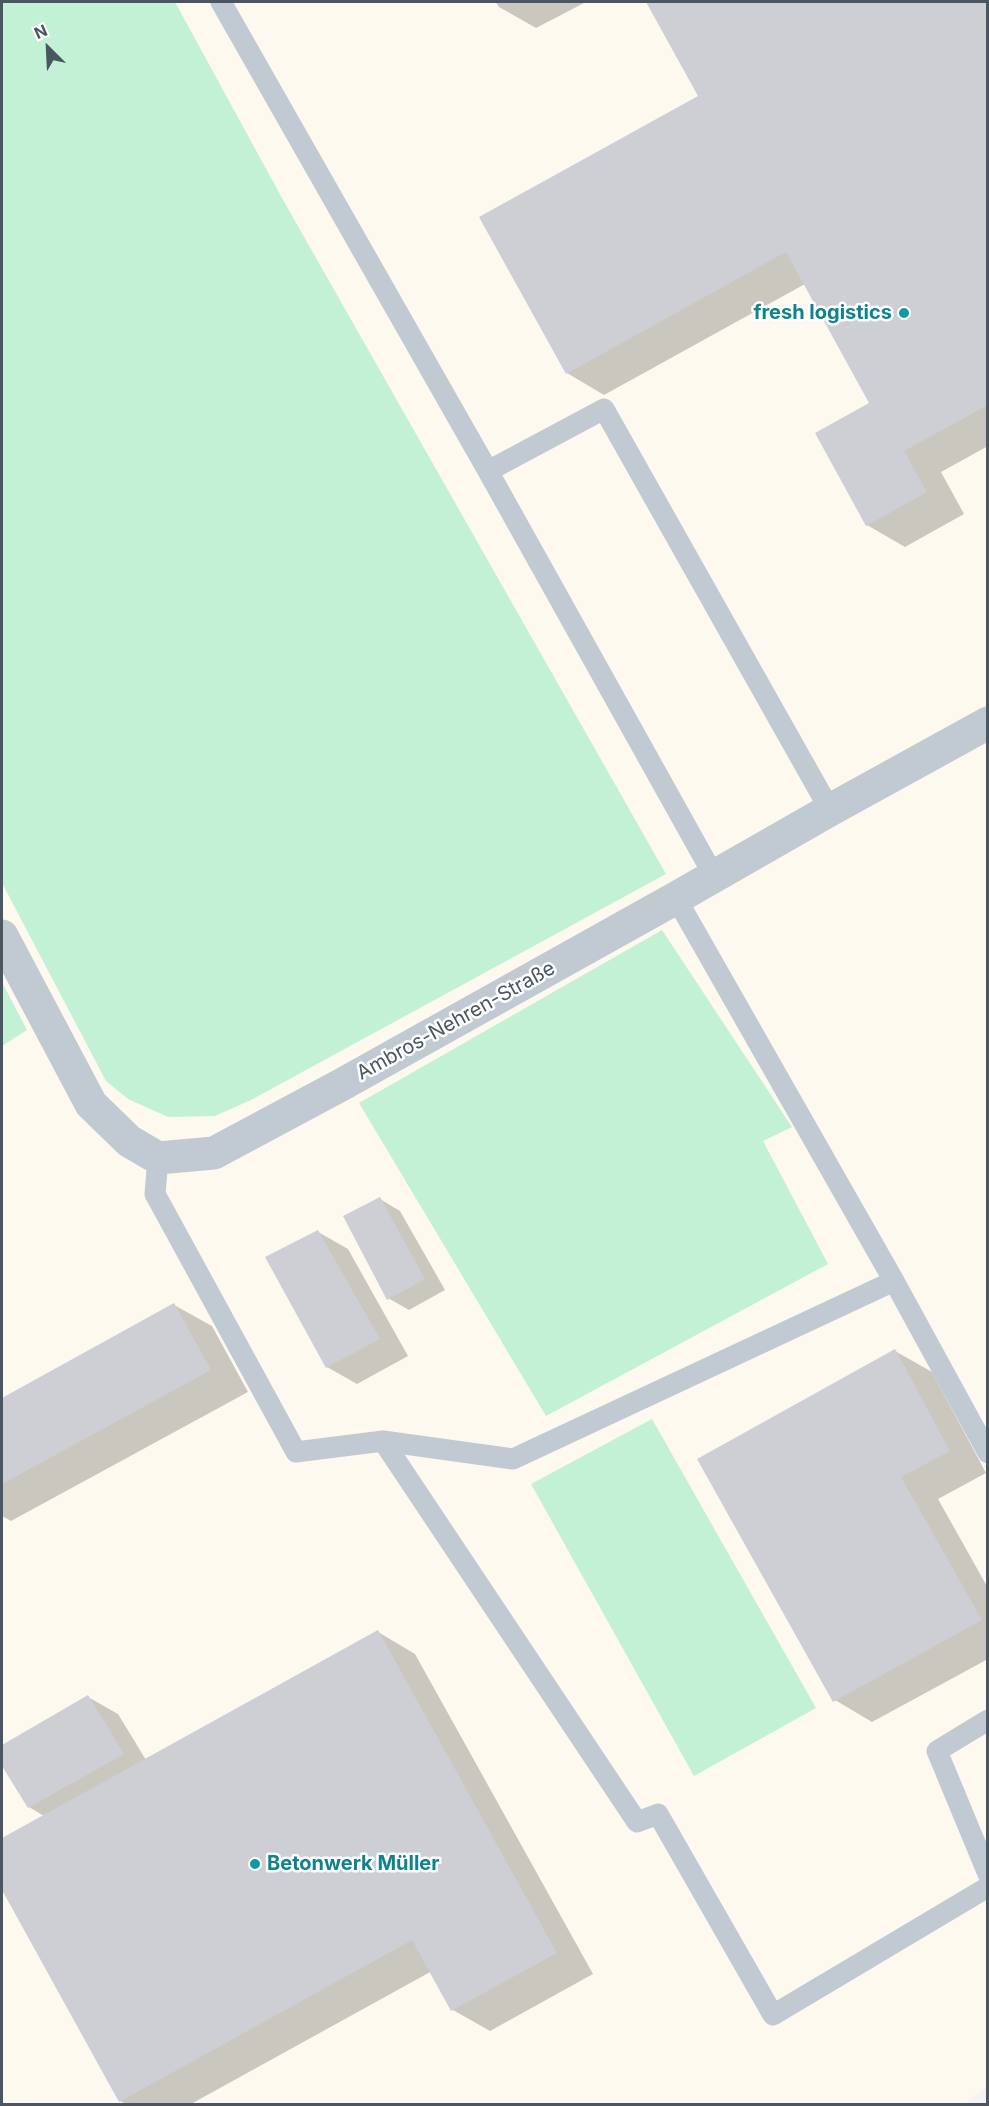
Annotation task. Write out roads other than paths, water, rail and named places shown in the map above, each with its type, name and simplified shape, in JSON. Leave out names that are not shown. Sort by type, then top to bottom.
[{"type":"street","name":"Ambros-Nehren-Straße","points":[[158,1158],[214,1153],[341,1085],[987,723]]},
{"type":"street","points":[[2,936],[91,1104],[129,1141],[158,1158]]},
{"type":"lane","points":[[221,2],[488,471],[714,876]]},
{"type":"lane","points":[[488,471],[604,409],[830,810]]},
{"type":"lane","points":[[676,898],[894,1281],[987,1453]]},
{"type":"lane","points":[[158,1158],[155,1194],[296,1452],[382,1441],[513,1459],[894,1281]]},
{"type":"lane","points":[[382,1441],[637,1822],[658,1814],[773,2015],[987,1887]]},
{"type":"lane","points":[[987,1720],[937,1751],[987,1874]]},
{"type":"place","name":"fresh logistics","points":[[904,313]]},
{"type":"place","name":"Betonwerk Müller","points":[[255,1864]]}]
